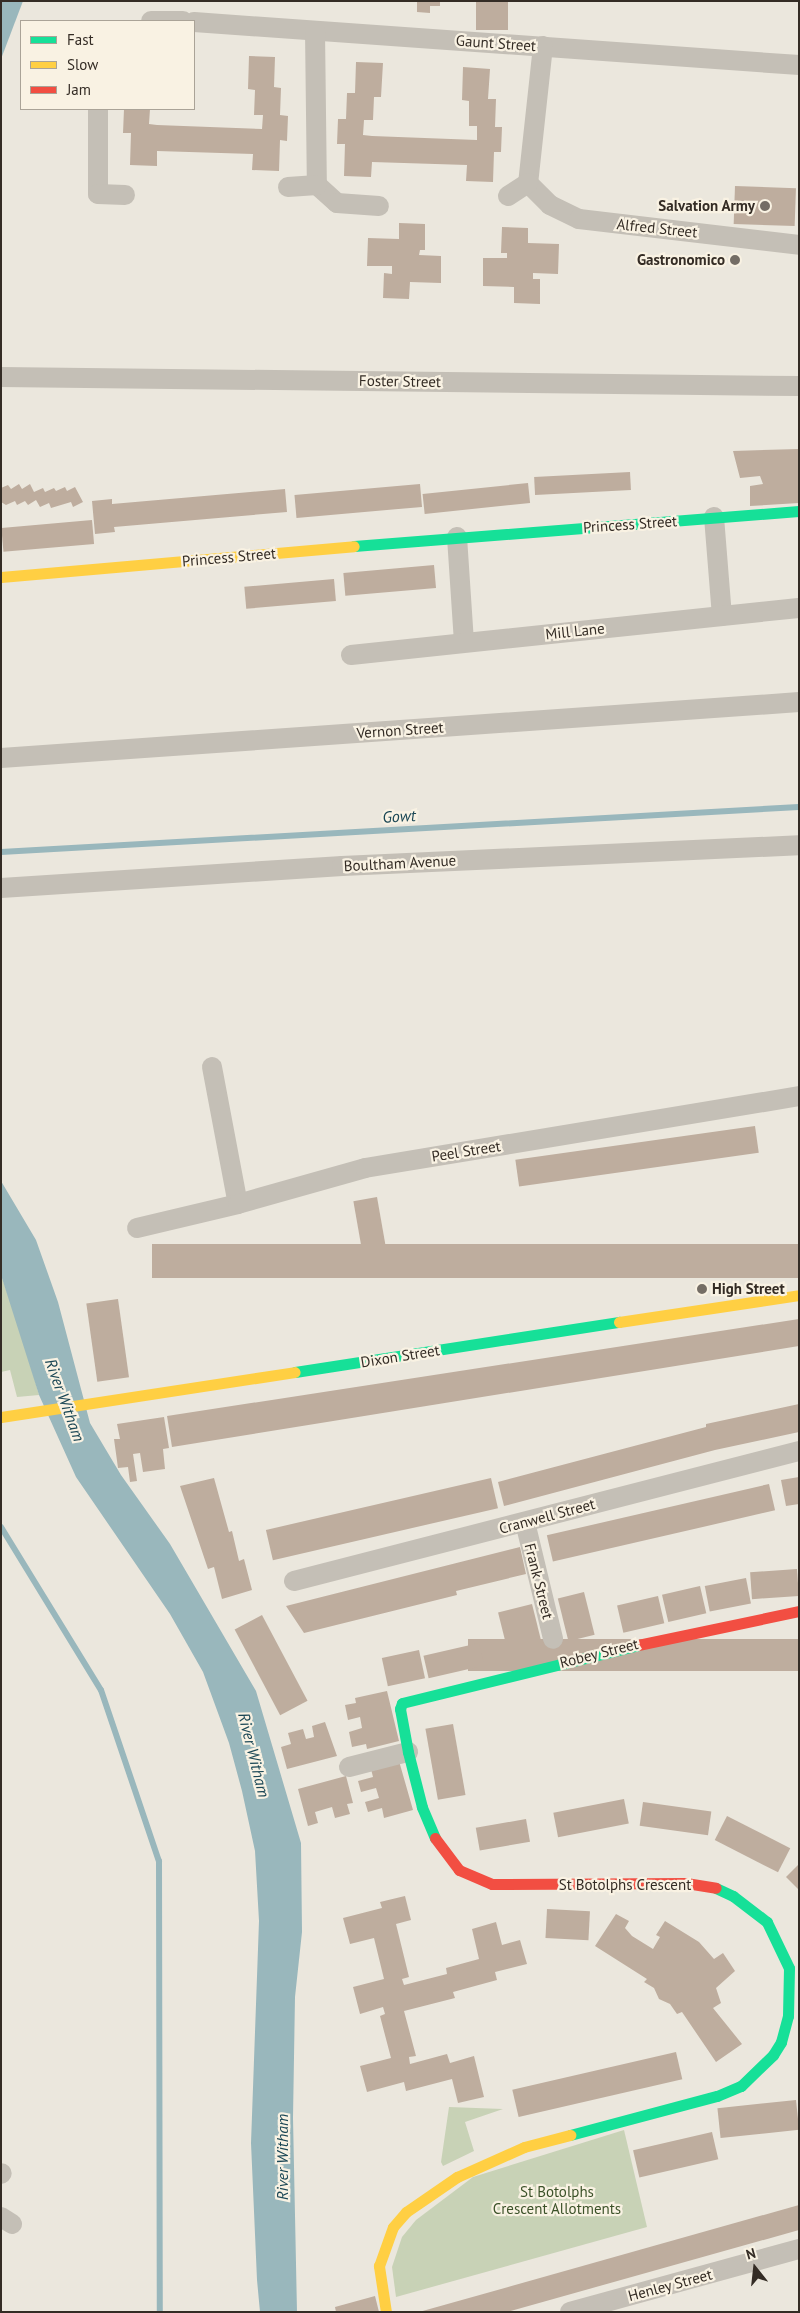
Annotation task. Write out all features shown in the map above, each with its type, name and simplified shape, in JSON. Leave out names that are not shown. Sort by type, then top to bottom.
[{"type":"street","points":[[154,14],[179,20]]},
{"type":"street","name":"Gaunt Street","points":[[195,22],[799,65]]},
{"type":"street","points":[[315,32],[317,185]]},
{"type":"street","points":[[508,196],[528,183],[543,46]]},
{"type":"street","points":[[98,110],[98,194],[125,195]]},
{"type":"street","name":"Alfred Street","points":[[528,183],[550,205],[579,219],[799,245]]},
{"type":"street","points":[[288,187],[317,185],[337,203],[379,206]]},
{"type":"street","name":"Foster Street","points":[[1,377],[799,386]]},
{"type":"street","name":"Princess Street","points":[[1,577],[457,537],[799,511]]},
{"type":"street","points":[[714,517],[722,616]]},
{"type":"street","points":[[457,537],[464,642]]},
{"type":"street","name":"Mill Lane","points":[[350,655],[799,608]]},
{"type":"street","name":"Vernon Street","points":[[1,758],[799,702]]},
{"type":"street","name":"Boultham Avenue","points":[[1,888],[342,866],[799,846]]},
{"type":"street","points":[[212,1067],[238,1204]]},
{"type":"street","name":"Peel Street","points":[[137,1228],[238,1204],[365,1168],[799,1096]]},
{"type":"street","name":"Dixon Street","points":[[1,1417],[799,1295]]},
{"type":"street","name":"Cranwell Street","points":[[294,1581],[799,1451]]},
{"type":"street","name":"Frank Street","points":[[524,1522],[553,1639]]},
{"type":"street","name":"Robey Street","points":[[402,1703],[698,1630],[799,1611]]},
{"type":"street","name":"St Botolphs Crescent","points":[[386,2312],[380,2291],[379,2266],[394,2227],[412,2207],[457,2177],[551,2138],[717,2096],[741,2086],[773,2055],[781,2042],[788,2016],[789,1968],[766,1922],[733,1896],[712,1886],[686,1883],[506,1886],[474,1877],[459,1870],[433,1836],[413,1774],[400,1709],[402,1703]]},
{"type":"street","points":[[349,1767],[408,1752]]},
{"type":"street","name":"Henley Street","points":[[570,2312],[799,2249]]},
{"type":"green space","points":[[1,1275],[21,1332],[39,1395],[17,1397],[10,1370],[1,1372]]},
{"type":"green space","points":[[449,2107],[503,2109],[465,2122],[474,2151],[443,2166],[441,2162]]},
{"type":"green space","name":"St Botolphs Crescent Allotments","points":[[624,2130],[647,2227],[396,2297],[392,2267],[402,2237],[416,2220],[473,2177]]},
{"type":"water","points":[[1,1],[23,1],[1,59]]},
{"type":"water","name":"River Witham","points":[[1,1181],[36,1240],[58,1302],[90,1423],[121,1475],[170,1544],[256,1691],[301,1843],[302,1932],[295,1997],[293,2118],[297,2312],[260,2312],[251,2143],[259,1921],[255,1851],[242,1791],[229,1743],[203,1672],[170,1614],[76,1477],[39,1395],[1,1275]]},
{"type":"building","points":[[417,1],[440,1],[440,6],[430,6],[430,13],[417,12]]},
{"type":"building","points":[[476,1],[508,1],[508,30],[476,30]]},
{"type":"building","points":[[249,56],[275,57],[274,87],[281,88],[280,115],[288,116],[287,141],[280,140],[279,171],[252,170],[253,154],[157,151],[157,166],[130,165],[131,133],[123,133],[124,110],[150,110],[149,124],[262,129],[263,115],[254,115],[255,90],[248,89]]},
{"type":"building","points":[[356,62],[383,63],[381,97],[374,97],[373,120],[364,120],[363,135],[372,136],[477,140],[477,126],[469,126],[469,101],[462,100],[463,67],[490,69],[488,99],[496,99],[495,127],[502,127],[501,152],[494,152],[493,182],[466,181],[467,165],[372,162],[371,177],[344,176],[345,144],[337,144],[338,119],[346,119],[347,93],[355,93]]},
{"type":"building","name":"Salvation Army","points":[[735,186],[796,188],[795,226],[734,224]]},
{"type":"building","points":[[399,223],[425,224],[425,250],[420,250],[419,255],[441,256],[441,283],[410,282],[409,299],[383,298],[384,273],[392,274],[392,266],[367,266],[368,238],[399,239]]},
{"type":"building","points":[[502,227],[528,228],[528,243],[559,244],[558,274],[533,273],[533,279],[540,279],[540,304],[514,303],[514,287],[483,286],[483,258],[507,258],[507,253],[501,253]]},
{"type":"building","points":[[799,449],[799,503],[750,506],[750,486],[763,484],[760,476],[740,478],[733,451]]},
{"type":"building","points":[[630,472],[631,490],[535,495],[534,477]]},
{"type":"building","points":[[528,483],[530,503],[425,514],[423,494]]},
{"type":"building","points":[[19,484],[22,489],[30,484],[34,492],[43,488],[45,492],[54,488],[56,491],[65,487],[67,491],[75,487],[83,502],[73,507],[71,502],[51,508],[49,503],[40,507],[36,500],[28,505],[25,501],[17,505],[15,501],[6,505],[1,502],[1,488],[8,485],[11,489]]},
{"type":"building","points":[[420,484],[422,507],[296,518],[294,495]]},
{"type":"building","points":[[285,489],[287,512],[114,527],[115,532],[95,534],[92,501],[112,499],[112,504]]},
{"type":"building","points":[[92,520],[94,544],[3,552],[1,528]]},
{"type":"building","points":[[434,565],[436,588],[345,596],[343,573]]},
{"type":"building","points":[[334,579],[336,601],[246,609],[244,587]]},
{"type":"building","points":[[755,1126],[759,1153],[519,1186],[515,1160]]},
{"type":"building","points":[[377,1197],[386,1248],[362,1252],[353,1201]]},
{"type":"building","points":[[152,1244],[799,1244],[799,1278],[152,1278]]},
{"type":"building","points":[[118,1299],[129,1377],[97,1382],[86,1303]]},
{"type":"building","points":[[799,1319],[799,1346],[172,1447],[167,1416]]},
{"type":"building","points":[[799,1404],[799,1432],[715,1450],[504,1506],[498,1482],[706,1427],[706,1424]]},
{"type":"building","points":[[164,1417],[169,1448],[163,1449],[165,1469],[143,1472],[140,1453],[133,1454],[137,1481],[130,1482],[128,1467],[118,1468],[114,1439],[120,1439],[117,1424]]},
{"type":"building","points":[[799,1477],[799,1504],[786,1506],[781,1480]]},
{"type":"building","points":[[214,1478],[229,1532],[232,1531],[239,1561],[244,1559],[252,1590],[222,1599],[214,1567],[208,1569],[180,1486]]},
{"type":"building","points":[[491,1478],[498,1508],[273,1560],[266,1530]]},
{"type":"building","points":[[769,1484],[775,1510],[553,1562],[547,1535]]},
{"type":"building","points":[[520,1547],[526,1574],[456,1591],[457,1595],[304,1633],[286,1606]]},
{"type":"building","points":[[797,1569],[799,1596],[752,1599],[750,1572]]},
{"type":"building","points":[[746,1578],[751,1604],[710,1612],[705,1586]]},
{"type":"building","points":[[700,1586],[706,1613],[668,1622],[662,1595]]},
{"type":"building","points":[[584,1592],[595,1635],[568,1641],[558,1599]]},
{"type":"building","points":[[658,1596],[664,1623],[623,1633],[617,1605]]},
{"type":"building","points":[[532,1604],[543,1649],[509,1657],[498,1612]]},
{"type":"building","points":[[262,1615],[308,1701],[280,1715],[235,1630]]},
{"type":"building","points":[[468,1639],[799,1639],[799,1671],[468,1671]]},
{"type":"building","points":[[479,1643],[484,1665],[429,1678],[423,1656]]},
{"type":"building","points":[[419,1650],[425,1678],[388,1686],[382,1658]]},
{"type":"building","points":[[387,1691],[399,1741],[367,1749],[366,1744],[352,1747],[349,1732],[362,1728],[360,1717],[348,1720],[345,1705],[356,1703],[355,1698]]},
{"type":"building","points":[[325,1722],[337,1756],[287,1769],[281,1747],[291,1744],[288,1733],[303,1729],[306,1739],[314,1737],[312,1726]]},
{"type":"building","points":[[453,1724],[466,1795],[438,1800],[425,1729]]},
{"type":"building","points":[[399,1761],[413,1810],[384,1818],[382,1808],[368,1812],[365,1802],[379,1798],[376,1788],[361,1792],[358,1781],[373,1777],[371,1769]]},
{"type":"building","points":[[346,1776],[353,1803],[347,1804],[350,1814],[335,1818],[332,1807],[315,1812],[318,1823],[308,1826],[298,1789]]},
{"type":"building","points":[[624,1799],[629,1824],[558,1837],[553,1813]]},
{"type":"building","points":[[643,1802],[711,1812],[708,1835],[640,1826]]},
{"type":"building","points":[[727,1816],[790,1848],[778,1872],[715,1840]]},
{"type":"building","points":[[526,1819],[530,1842],[480,1851],[476,1828]]},
{"type":"building","points":[[799,1864],[799,1890],[786,1877]]},
{"type":"building","points":[[405,1896],[411,1920],[396,1924],[409,1977],[402,1979],[404,1985],[447,1974],[446,1968],[479,1959],[472,1929],[496,1922],[502,1945],[520,1940],[527,1964],[495,1972],[497,1980],[453,1992],[455,1998],[404,2011],[416,2056],[409,2057],[410,2064],[447,2054],[450,2063],[474,2056],[484,2097],[458,2103],[452,2079],[406,2091],[404,2082],[367,2092],[360,2066],[391,2058],[380,2016],[385,2014],[383,2007],[360,2014],[353,1987],[384,1979],[374,1938],[350,1944],[343,1918],[382,1908],[380,1902]]},
{"type":"building","points":[[547,1909],[590,1911],[588,1940],[545,1938]]},
{"type":"building","points":[[616,1914],[629,1921],[625,1928],[632,1936],[653,1949],[660,1937],[656,1935],[665,1921],[699,1942],[714,1959],[723,1953],[735,1971],[716,1988],[721,2003],[713,2008],[742,2044],[716,2062],[682,2012],[677,2014],[670,2004],[659,1999],[654,1988],[644,1982],[647,1979],[595,1946]]},
{"type":"building","points":[[676,2052],[682,2079],[519,2117],[512,2090]]},
{"type":"building","points":[[796,2100],[799,2130],[721,2138],[717,2108]]},
{"type":"building","points":[[712,2132],[718,2159],[639,2178],[633,2150]]},
{"type":"building","points":[[799,2205],[799,2230],[507,2312],[419,2312]]},
{"type":"building","points":[[375,2296],[379,2312],[336,2312],[335,2307]]},
{"type":"waterway","name":"Gowt","points":[[1,852],[799,807]]},
{"type":"waterway","points":[[1,1527],[101,1690],[159,1861],[160,2312]]},
{"type":"traffic: fast","points":[[354,546],[799,511]]},
{"type":"traffic: fast","points":[[295,1372],[619,1322]]},
{"type":"traffic: fast","points":[[435,1838],[422,1807],[408,1752],[400,1709],[402,1703],[638,1645]]},
{"type":"traffic: fast","points":[[570,2135],[717,2096],[741,2086],[773,2055],[781,2042],[788,2016],[789,1968],[767,1922],[733,1896],[716,1888]]},
{"type":"traffic: slow","points":[[1,577],[354,546]]},
{"type":"traffic: slow","points":[[619,1322],[799,1295]]},
{"type":"traffic: slow","points":[[1,1417],[295,1372]]},
{"type":"traffic: slow","points":[[386,2312],[379,2266],[393,2227],[406,2212],[457,2177],[524,2147],[570,2135]]},
{"type":"traffic: jam","points":[[638,1645],[799,1611]]},
{"type":"traffic: jam","points":[[435,1838],[459,1870],[492,1884],[686,1883],[716,1888]]},
{"type":"place","name":"Salvation Army","points":[[765,206]]},
{"type":"place","name":"Gastronomico","points":[[735,260]]},
{"type":"place","name":"High Street","points":[[702,1289]]}]
